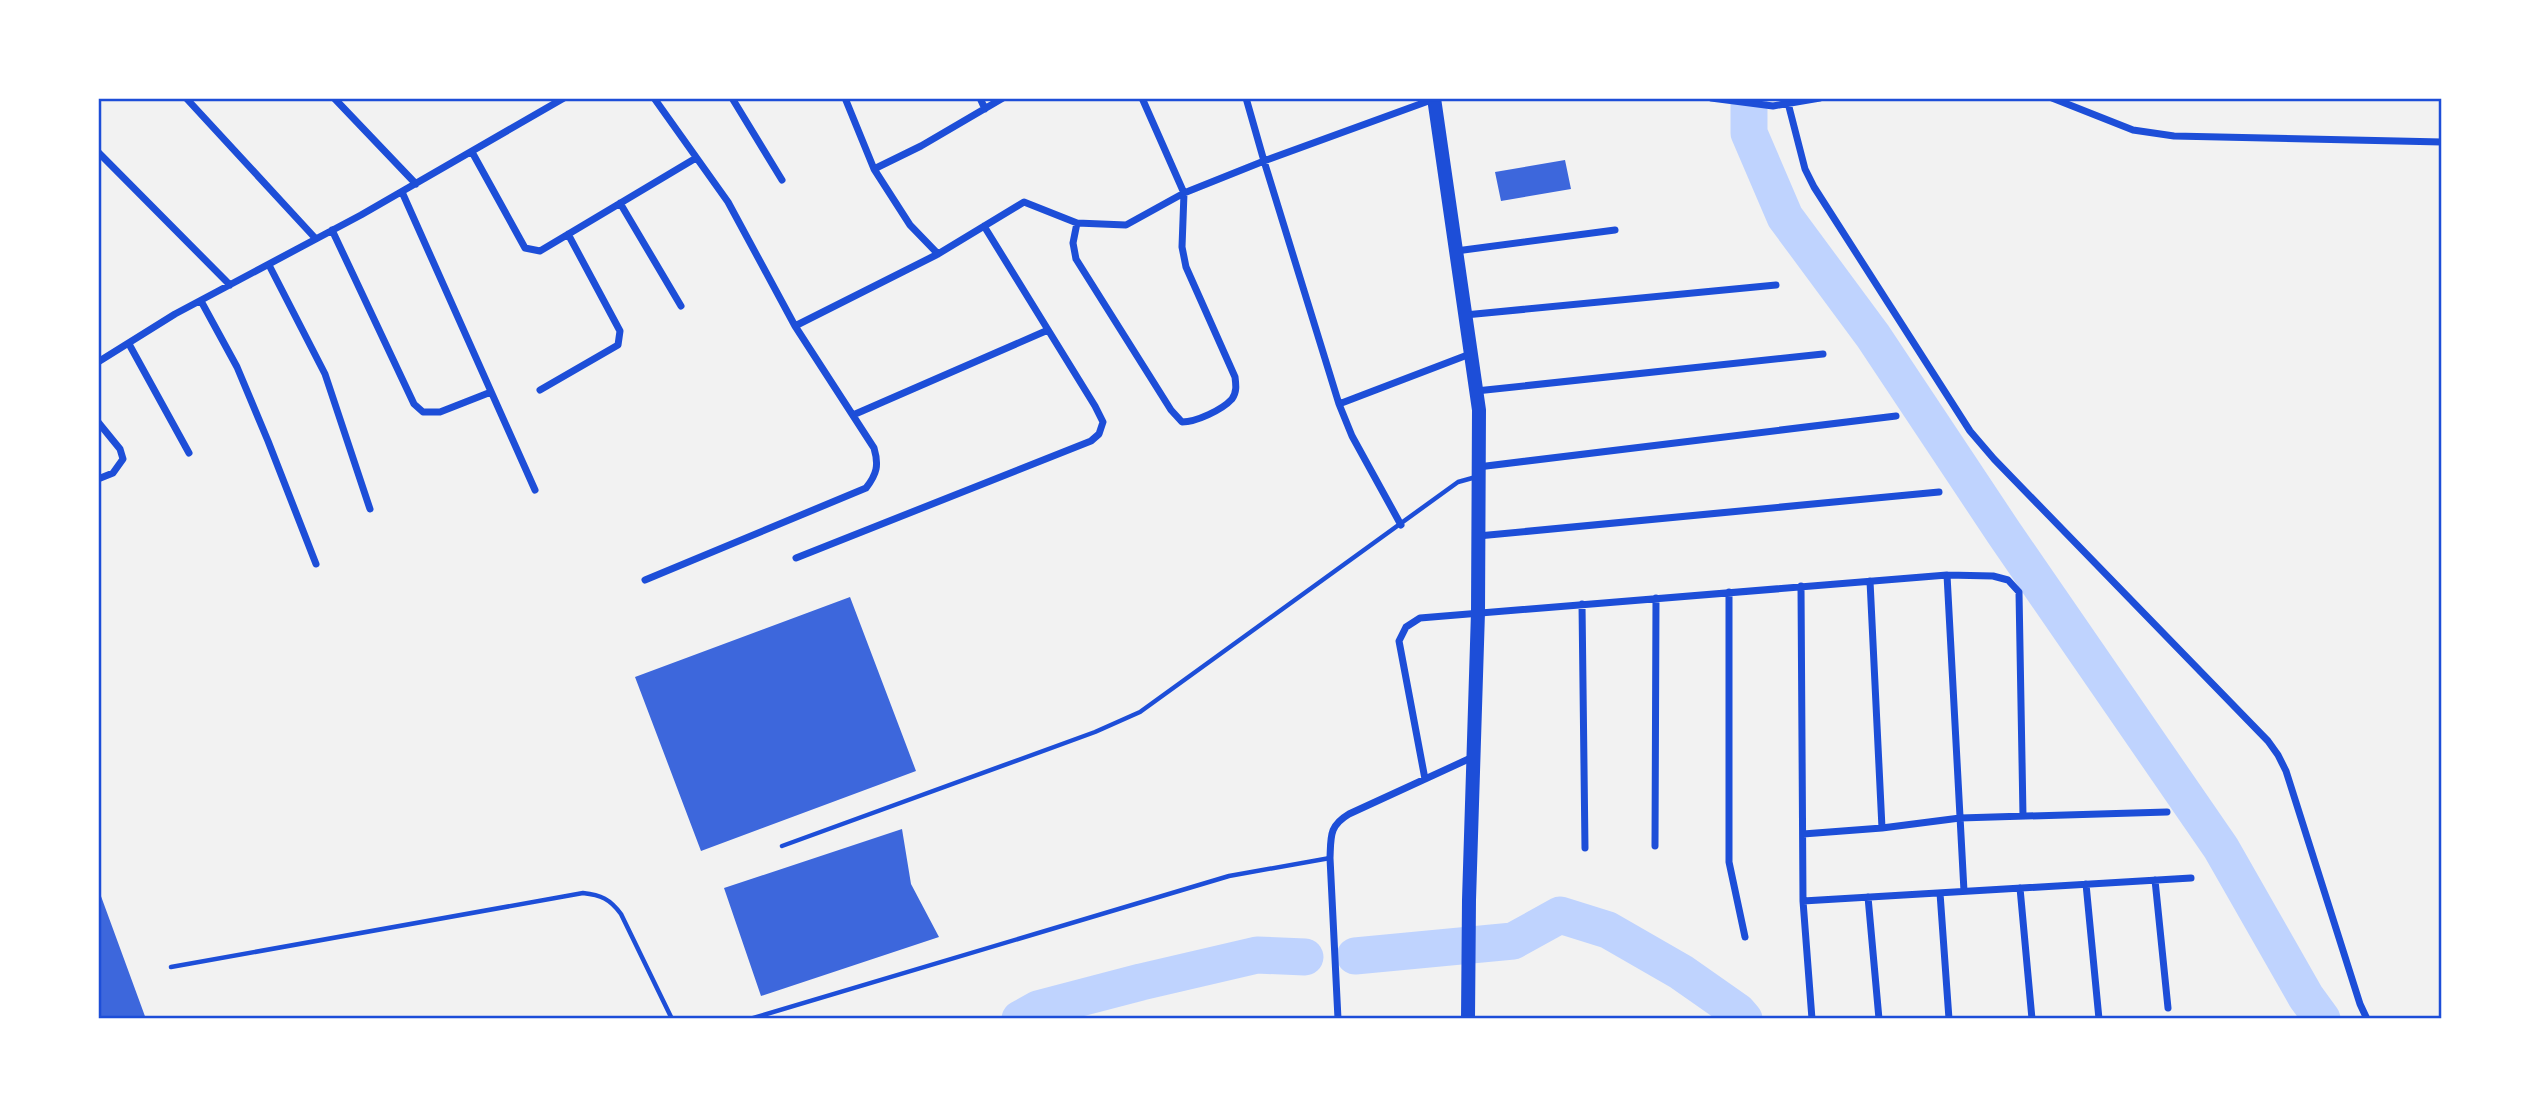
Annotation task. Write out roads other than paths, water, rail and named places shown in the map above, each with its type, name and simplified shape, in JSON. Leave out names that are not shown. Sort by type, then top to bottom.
[{"type":"main road","points":[[1434,99],[1479,410],[1478,612],[1468,1014]]},
{"type":"street","points":[[186,98],[316,239]]},
{"type":"street","points":[[334,98],[416,184]]},
{"type":"street","points":[[98,362],[201,301],[416,184],[564,98]]},
{"type":"street","points":[[645,580],[866,488],[878,465],[874,448],[795,326],[728,202],[654,98]]},
{"type":"street","points":[[732,98],[782,180]]},
{"type":"street","points":[[845,98],[874,169],[910,225],[938,254]]},
{"type":"street","points":[[980,98],[985,108]]},
{"type":"street","points":[[874,169],[921,146],[1003,98]]},
{"type":"street","points":[[1077,223],[1073,243],[1076,259],[1171,411],[1182,422],[1196,422],[1231,400],[1236,389],[1235,377],[1186,267],[1182,247],[1184,193],[1142,98]]},
{"type":"street","points":[[1246,98],[1339,404],[1352,436],[1401,524]]},
{"type":"street","points":[[1715,99],[1773,106],[1820,98]]},
{"type":"street","points":[[2052,98],[2133,130],[2174,136],[2442,142]]},
{"type":"street","points":[[795,326],[938,254],[1024,202],[1077,223],[1126,225],[1184,193],[1434,99]]},
{"type":"street","points":[[1788,103],[1805,169],[1814,187],[1970,431],[2268,741],[2278,755],[2287,771],[2367,1019]]},
{"type":"street","points":[[98,152],[230,285]]},
{"type":"street","points":[[472,152],[525,248],[540,251],[696,158]]},
{"type":"street","points":[[402,191],[535,490]]},
{"type":"street","points":[[620,203],[681,306]]},
{"type":"street","points":[[796,558],[1091,441],[1099,434],[1103,422],[1099,414],[984,226]]},
{"type":"street","points":[[332,230],[414,404],[423,412],[440,412],[491,392]]},
{"type":"street","points":[[1456,251],[1615,230]]},
{"type":"street","points":[[540,390],[618,345],[620,331],[568,234]]},
{"type":"street","points":[[269,264],[325,374],[370,509]]},
{"type":"street","points":[[1465,315],[1776,285]]},
{"type":"street","points":[[201,301],[237,367],[316,564]]},
{"type":"street","points":[[853,415],[1048,330]]},
{"type":"street","points":[[129,344],[189,453]]},
{"type":"street","points":[[1339,404],[1471,354]]},
{"type":"street","points":[[1476,391],[1823,354]]},
{"type":"street","points":[[1478,471],[1896,416]]},
{"type":"street","points":[[98,422],[120,449],[124,459],[113,473],[98,479]]},
{"type":"street","points":[[1478,536],[1939,492]]},
{"type":"street","points":[[1425,779],[1399,640],[1406,627],[1420,618],[1947,575],[1993,576],[2008,580],[2019,592],[2023,816]]},
{"type":"street","points":[[1947,575],[1964,891]]},
{"type":"street","points":[[1870,581],[1882,828]]},
{"type":"street","points":[[1801,586],[1803,901],[1812,1019]]},
{"type":"street","points":[[1729,592],[1729,862],[1745,937]]},
{"type":"street","points":[[1656,846],[1657,598]]},
{"type":"street","points":[[1582,604],[1585,848]]},
{"type":"street","points":[[1338,1019],[1331,834],[1338,821],[1474,756]]},
{"type":"street","points":[[1802,834],[1960,818],[2167,812]]},
{"type":"street","points":[[1803,901],[2191,878]]},
{"type":"street","points":[[2155,880],[2168,1008]]},
{"type":"street","points":[[2086,884],[2099,1019]]},
{"type":"street","points":[[2020,888],[2032,1019]]},
{"type":"street","points":[[1940,893],[1949,1019]]},
{"type":"street","points":[[1867,897],[1880,1019]]},
{"type":"lane","points":[[782,846],[1096,732],[1140,712],[1458,482],[1478,471]]},
{"type":"lane","points":[[750,1019],[1230,876],[1330,858]]},
{"type":"lane","points":[[171,968],[583,893],[600,895],[614,904],[672,1019]]},
{"type":"waterway","points":[[1749,98],[1749,133],[1785,217],[1873,336],[2004,533],[2221,848],[2306,997],[2322,1019]]},
{"type":"waterway","points":[[1355,956],[1513,941],[1560,915],[1608,930],[1681,972],[1744,1019]]},
{"type":"waterway","points":[[1020,1019],[1038,1009],[1257,955],[1305,957]]}]
